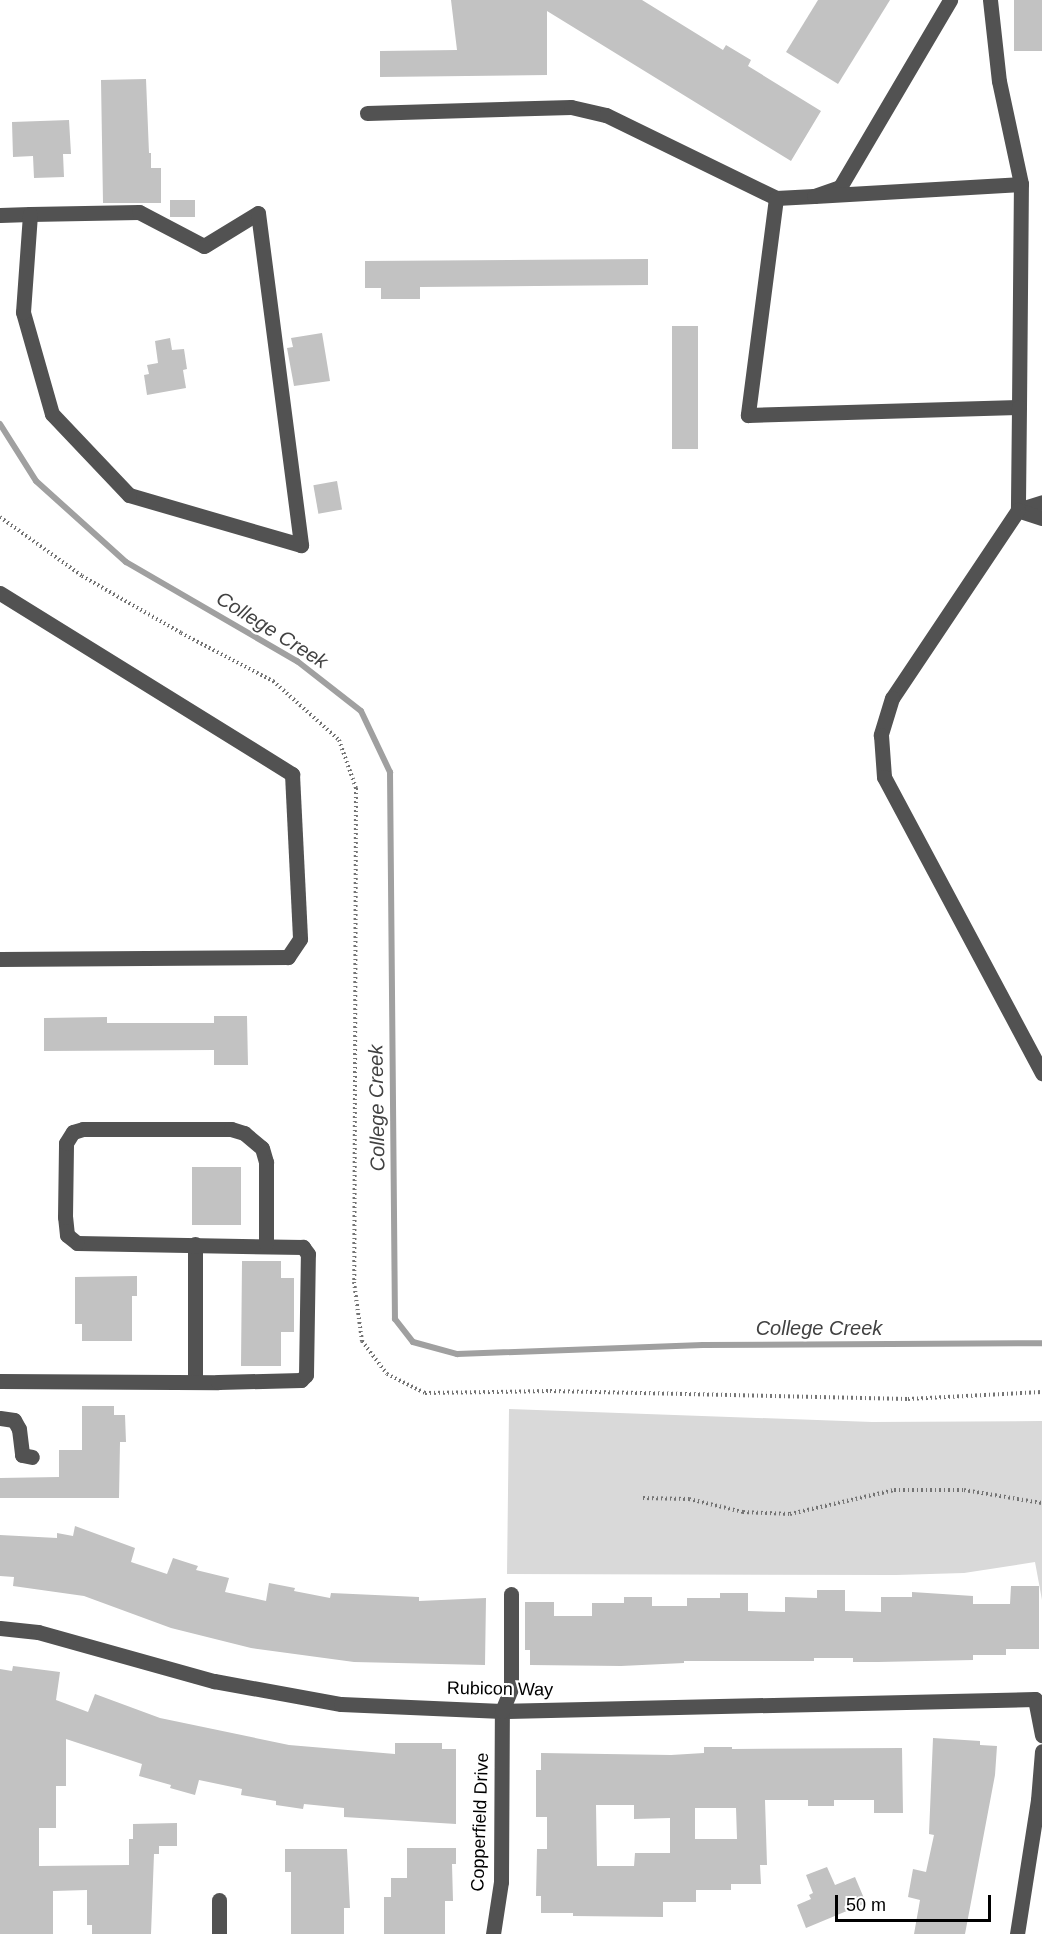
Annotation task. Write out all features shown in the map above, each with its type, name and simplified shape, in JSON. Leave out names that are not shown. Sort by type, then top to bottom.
[{"type":"street","points":[[814,196],[840,187],[950,0]]},
{"type":"street","points":[[990,0],[999,81],[1020,184],[1018,510],[892,698],[881,735],[884,777],[1042,1073]]},
{"type":"street","points":[[367,113],[571,107],[606,115],[776,198],[1020,184]]},
{"type":"street","points":[[776,198],[748,415],[1019,406]]},
{"type":"street","points":[[0,215],[30,214],[138,212],[204,246],[258,213],[301,545],[129,495],[52,414],[23,312],[30,214]]},
{"type":"street","points":[[1018,510],[1042,502]]},
{"type":"street","points":[[1018,510],[1042,518]]},
{"type":"street","points":[[0,593],[292,774],[300,939],[288,957],[0,959]]},
{"type":"street","points":[[0,1381],[301,1380],[306,1375],[308,1254],[303,1247],[266,1244],[77,1243],[68,1235],[66,1143],[73,1132],[83,1129],[231,1129],[244,1133],[262,1148],[266,1162],[266,1244]]},
{"type":"street","points":[[195,1244],[195,1382]]},
{"type":"street","points":[[0,1418],[14,1420],[19,1429],[22,1455],[32,1457]]},
{"type":"street","name":"Copperfield Drive","points":[[493,1934],[501,1882],[502,1711],[511,1689],[511,1594]]},
{"type":"street","name":"Rubicon Way","points":[[0,1628],[38,1632],[214,1680],[340,1704],[502,1711],[1035,1699],[1042,1735]]},
{"type":"street","points":[[1017,1934],[1038,1800],[1042,1751]]},
{"type":"street","points":[[219,1900],[219,1934]]},
{"type":"path","points":[[0,517],[82,576],[181,633],[273,681],[339,740],[356,788],[354,1282],[362,1341],[387,1374],[425,1393],[550,1391],[908,1399],[1042,1392]]},
{"type":"path","points":[[643,1498],[689,1499],[743,1512],[790,1514],[894,1490],[964,1490],[1042,1503]]},
{"type":"shaded area","points":[[509,1409],[872,1422],[1042,1421],[1042,1600],[1035,1562],[964,1573],[896,1575],[507,1574]]},
{"type":"building","points":[[451,0],[642,0],[723,50],[726,45],[751,60],[748,66],[821,111],[791,161],[547,11],[547,75],[380,77],[380,51],[457,50]]},
{"type":"building","points":[[818,0],[890,0],[838,84],[786,52]]},
{"type":"building","points":[[1014,0],[1042,0],[1042,51],[1014,51]]},
{"type":"building","points":[[146,79],[149,153],[151,153],[151,168],[161,168],[161,203],[103,203],[101,80]]},
{"type":"building","points":[[69,120],[71,154],[63,154],[64,177],[34,178],[33,156],[13,157],[12,122]]},
{"type":"building","points":[[170,200],[195,200],[195,217],[170,217]]},
{"type":"building","points":[[648,259],[648,285],[420,287],[420,299],[381,299],[381,288],[365,288],[365,261]]},
{"type":"building","points":[[672,326],[698,326],[698,449],[672,449]]},
{"type":"building","points":[[322,333],[330,381],[294,386],[287,348],[293,347],[291,338]]},
{"type":"building","points":[[170,338],[172,350],[184,349],[187,369],[183,370],[186,388],[147,395],[144,375],[149,374],[147,365],[158,363],[155,341]]},
{"type":"building","points":[[337,481],[342,510],[318,514],[313,485]]},
{"type":"building","points":[[214,1016],[247,1016],[248,1065],[214,1065],[214,1050],[44,1051],[44,1018],[107,1017],[107,1023],[214,1023]]},
{"type":"building","points":[[192,1167],[241,1167],[241,1225],[192,1225]]},
{"type":"building","points":[[242,1261],[281,1261],[281,1278],[294,1278],[294,1332],[281,1332],[281,1366],[241,1366]]},
{"type":"building","points":[[137,1276],[137,1296],[132,1296],[132,1341],[82,1341],[82,1324],[75,1324],[75,1277]]},
{"type":"building","points":[[82,1406],[114,1406],[114,1415],[125,1415],[126,1442],[120,1442],[119,1498],[0,1498],[0,1478],[59,1477],[59,1450],[82,1450]]},
{"type":"building","points":[[75,1526],[135,1548],[131,1562],[167,1574],[173,1558],[198,1566],[196,1570],[229,1578],[225,1592],[266,1601],[269,1583],[330,1598],[331,1593],[419,1597],[419,1601],[486,1598],[485,1665],[354,1662],[251,1648],[171,1628],[84,1596],[13,1586],[14,1577],[0,1576],[0,1535],[57,1538],[57,1533],[73,1536]]},
{"type":"building","points":[[1011,1586],[1039,1586],[1039,1649],[1006,1649],[1006,1655],[973,1655],[973,1660],[853,1662],[853,1658],[814,1658],[814,1661],[684,1661],[684,1663],[621,1666],[530,1665],[530,1650],[525,1650],[525,1602],[554,1602],[554,1616],[592,1616],[592,1603],[624,1603],[624,1597],[652,1597],[652,1606],[687,1606],[687,1598],[720,1598],[720,1593],[748,1593],[748,1611],[785,1612],[785,1597],[817,1598],[817,1590],[845,1590],[845,1611],[881,1612],[881,1597],[912,1597],[912,1592],[973,1596],[973,1604],[1010,1604]]},
{"type":"building","points":[[13,1666],[60,1672],[56,1700],[88,1712],[95,1694],[160,1718],[289,1745],[395,1754],[395,1743],[442,1743],[442,1749],[456,1749],[456,1824],[344,1817],[344,1808],[304,1804],[303,1809],[276,1805],[276,1801],[241,1795],[242,1789],[199,1780],[195,1795],[139,1776],[142,1764],[66,1739],[66,1786],[56,1786],[56,1828],[39,1828],[39,1866],[129,1865],[129,1839],[133,1839],[133,1824],[177,1823],[177,1846],[159,1846],[159,1854],[154,1854],[151,1934],[92,1934],[92,1925],[87,1925],[87,1890],[53,1891],[53,1934],[0,1934],[0,1669],[12,1671]]},
{"type":"building","points":[[933,1738],[980,1741],[980,1745],[997,1746],[995,1775],[965,1934],[914,1934],[920,1900],[908,1897],[913,1869],[926,1872],[934,1835],[929,1834]]},
{"type":"building","points":[[704,1747],[732,1747],[732,1749],[902,1748],[903,1813],[874,1813],[874,1800],[834,1800],[834,1806],[808,1806],[808,1800],[765,1800],[767,1865],[760,1865],[761,1884],[731,1884],[731,1890],[696,1890],[696,1902],[663,1902],[663,1917],[573,1916],[573,1913],[541,1913],[541,1896],[536,1896],[537,1849],[547,1849],[547,1817],[536,1817],[536,1770],[541,1770],[541,1753],[671,1755],[704,1753]],"holes":[[[596,1805],[634,1805],[634,1819],[670,1818],[670,1853],[635,1853],[634,1866],[597,1866]],[[695,1808],[736,1808],[737,1839],[695,1839]]]},
{"type":"building","points":[[407,1848],[456,1848],[456,1864],[452,1864],[453,1901],[445,1901],[445,1934],[384,1934],[384,1897],[391,1897],[391,1878],[407,1878]]},
{"type":"building","points":[[285,1849],[347,1849],[350,1908],[344,1908],[344,1934],[291,1934],[291,1872],[285,1872]]},
{"type":"building","points":[[827,1867],[835,1885],[855,1877],[866,1903],[806,1928],[797,1905],[811,1899],[809,1895],[813,1893],[806,1875]]},
{"type":"waterway","name":"College Creek","points":[[0,424],[36,481],[126,562],[297,661],[361,711],[390,772],[395,1319],[413,1342],[457,1354],[703,1345],[1042,1343]]}]
